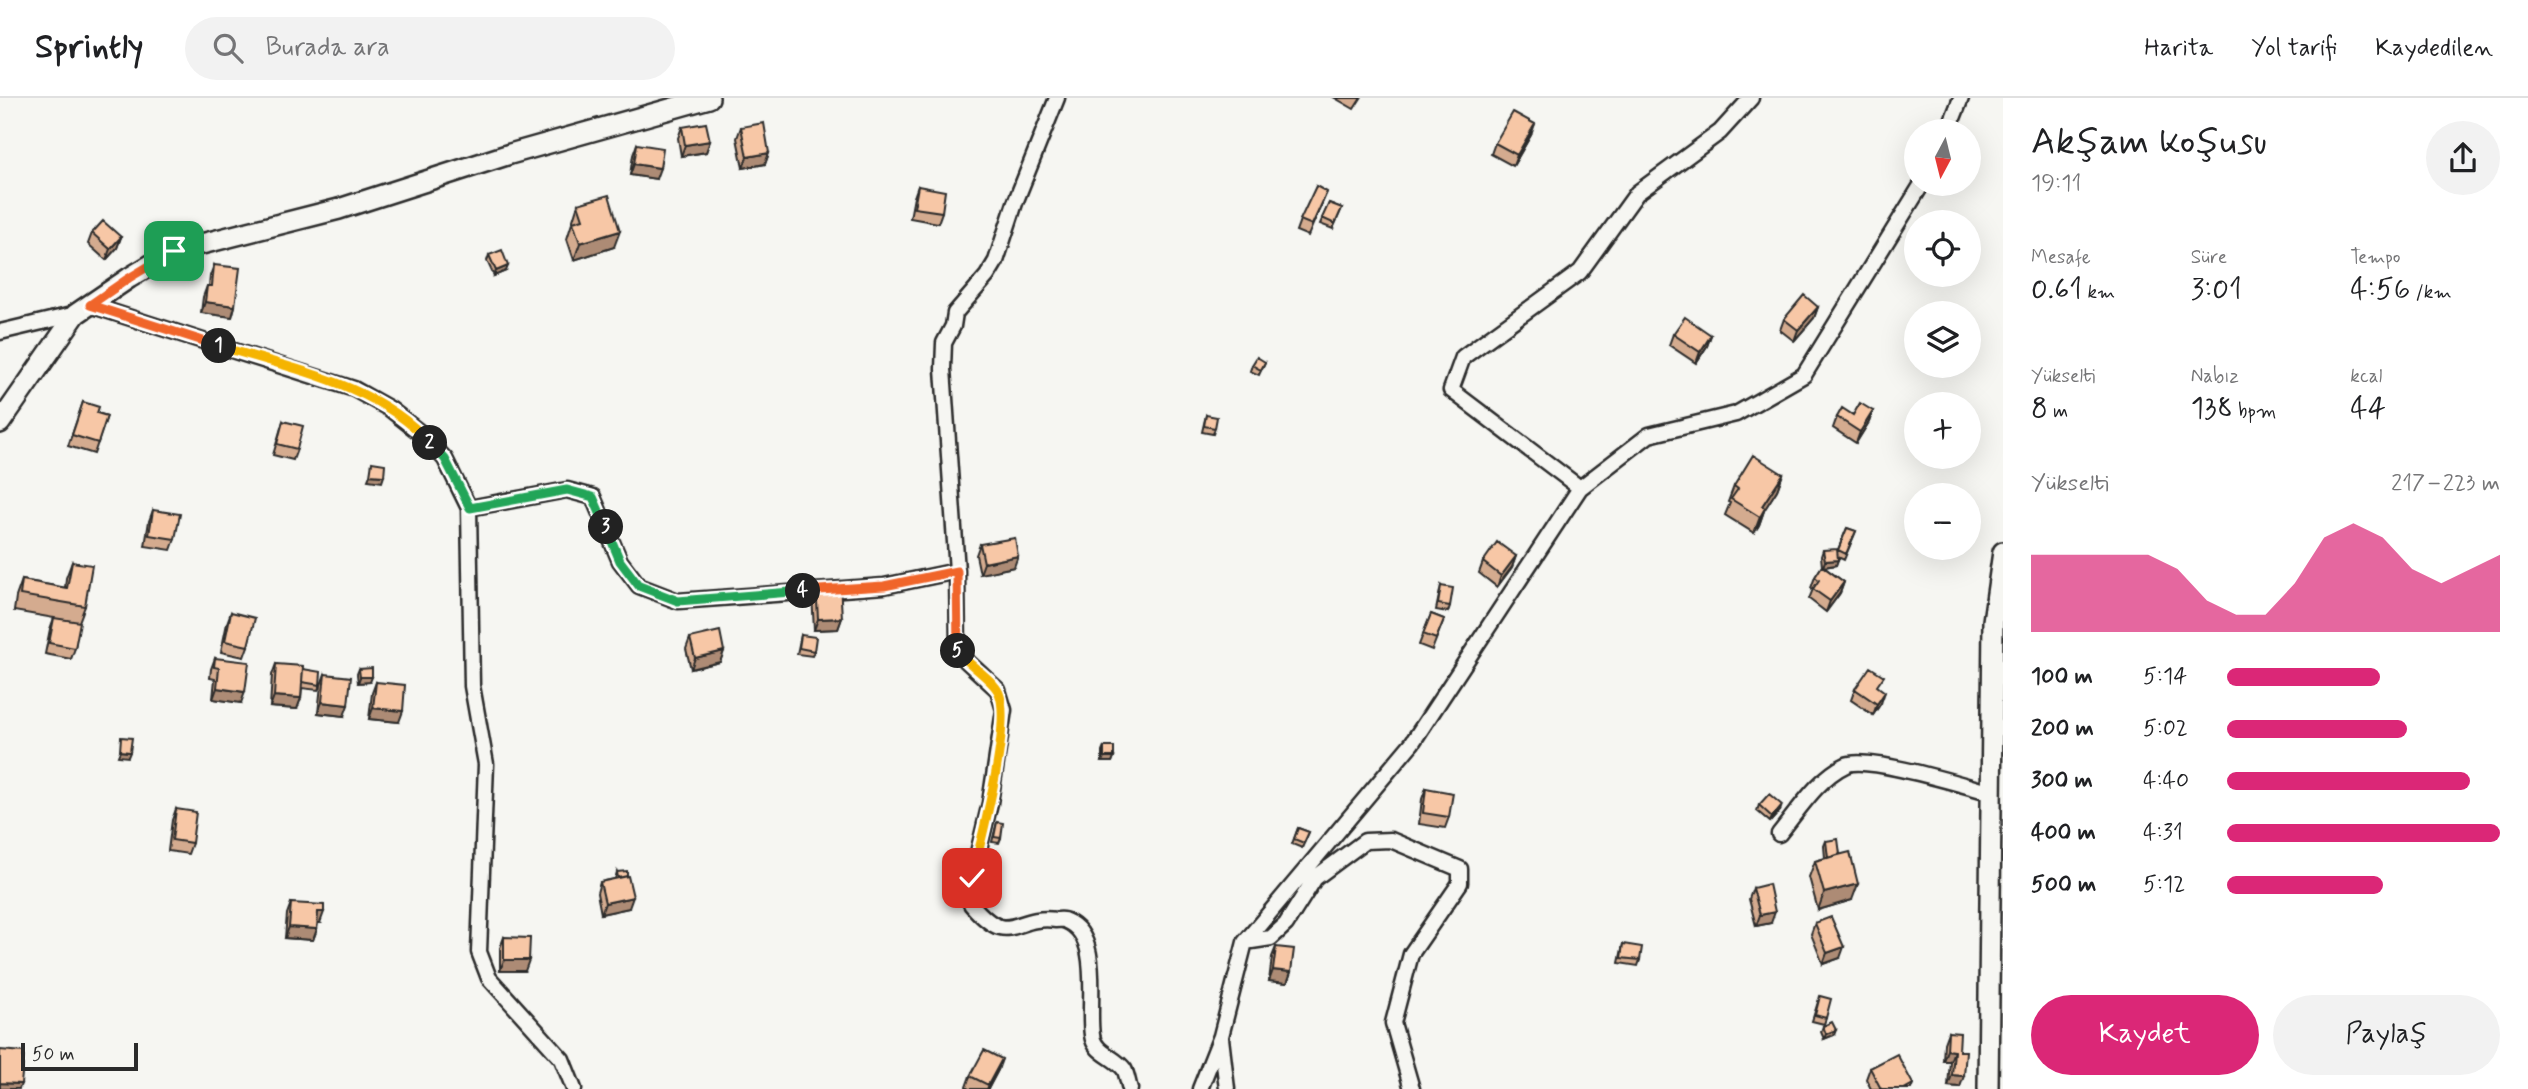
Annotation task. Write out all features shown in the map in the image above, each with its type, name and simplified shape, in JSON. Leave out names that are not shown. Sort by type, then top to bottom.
[{"type":"street","points":[[0,423],[83,310],[174,251],[339,209],[509,154],[709,98]]},
{"type":"street","points":[[1057,98],[996,261],[987,276],[955,313],[953,326],[944,343],[943,369],[957,571],[958,653],[998,690],[1004,710],[990,803],[972,878],[971,904],[985,920],[999,929],[1015,928],[1045,918],[1066,921],[1085,937],[1091,971],[1092,1037],[1097,1048],[1124,1069],[1130,1089]]},
{"type":"street","points":[[1580,488],[1451,390],[1463,357],[1580,272],[1637,193],[1720,132],[1751,98]]},
{"type":"street","points":[[1953,119],[1961,98]]},
{"type":"street","points":[[1200,1089],[1221,1036],[1245,942],[1412,743],[1580,488],[1649,435],[1736,414],[1804,374],[1915,196]]},
{"type":"street","points":[[0,332],[83,310],[354,389],[390,409],[423,435],[445,459],[470,508],[472,686],[486,764],[479,952],[489,978],[562,1059],[574,1089]]},
{"type":"street","points":[[470,508],[567,490],[593,497],[620,561],[639,586],[678,601],[884,586],[957,571]]},
{"type":"street","points":[[1988,1089],[1993,621],[2003,552]]},
{"type":"street","points":[[1779,834],[1826,778],[1848,763],[1884,765],[1992,793]]},
{"type":"street","points":[[1245,942],[1270,938],[1286,924],[1314,878],[1365,841],[1391,840],[1460,869],[1461,883],[1411,954],[1393,1023],[1412,1089]]},
{"type":"street","points":[[1221,1036],[1227,1089]]},
{"type":"building","points":[[1513,112],[1535,124],[1517,155],[1495,143]]},
{"type":"building","points":[[706,123],[710,141],[685,145],[682,127]]},
{"type":"building","points":[[764,123],[769,153],[747,157],[741,127]]},
{"type":"building","points":[[637,144],[663,148],[660,168],[634,164]]},
{"type":"building","points":[[918,186],[945,191],[942,212],[914,208]]},
{"type":"building","points":[[1316,186],[1327,192],[1312,225],[1300,220]]},
{"type":"building","points":[[609,195],[620,231],[580,243],[573,222],[583,219],[578,204]]},
{"type":"building","points":[[1329,203],[1342,208],[1335,224],[1322,218]]},
{"type":"building","points":[[103,221],[121,237],[110,249],[92,233]]},
{"type":"building","points":[[502,250],[508,266],[496,271],[489,255]]},
{"type":"building","points":[[214,265],[240,268],[235,306],[205,302],[207,286],[212,286]]},
{"type":"building","points":[[1804,295],[1818,307],[1798,330],[1784,319]]},
{"type":"building","points":[[1685,317],[1711,335],[1700,352],[1673,334]]},
{"type":"building","points":[[1257,357],[1265,362],[1261,370],[1252,365]]},
{"type":"building","points":[[83,402],[99,407],[97,413],[107,416],[98,443],[72,435]]},
{"type":"building","points":[[1860,403],[1873,411],[1860,432],[1837,417],[1842,408],[1853,415]]},
{"type":"building","points":[[1206,415],[1217,417],[1215,428],[1204,426]]},
{"type":"building","points":[[283,421],[303,426],[297,449],[277,444]]},
{"type":"building","points":[[1753,455],[1783,474],[1762,506],[1765,508],[1760,517],[1731,499],[1738,489],[1734,486]]},
{"type":"building","points":[[372,462],[385,464],[384,476],[370,475]]},
{"type":"building","points":[[153,510],[180,514],[175,539],[149,535]]},
{"type":"building","points":[[1847,528],[1856,531],[1846,554],[1838,550]]},
{"type":"building","points":[[1015,538],[1018,556],[984,563],[980,544]]},
{"type":"building","points":[[1497,542],[1516,556],[1501,576],[1483,562]]},
{"type":"building","points":[[1837,549],[1838,560],[1825,561],[1823,550]]},
{"type":"building","points":[[72,562],[92,565],[85,606],[20,595],[22,580],[67,588]]},
{"type":"building","points":[[1822,566],[1844,582],[1830,601],[1813,589],[1819,580],[1815,577]]},
{"type":"building","points":[[840,582],[842,618],[818,619],[816,583]]},
{"type":"building","points":[[1441,586],[1453,588],[1450,606],[1438,604]]},
{"type":"building","points":[[231,612],[255,618],[248,646],[225,641]]},
{"type":"building","points":[[1431,614],[1444,619],[1436,639],[1423,634]]},
{"type":"building","points":[[54,618],[80,622],[75,648],[49,643]]},
{"type":"building","points":[[720,631],[724,651],[695,658],[690,638]]},
{"type":"building","points":[[801,635],[816,637],[814,651],[799,648]]},
{"type":"building","points":[[215,658],[249,662],[245,692],[217,688],[219,668],[214,667]]},
{"type":"building","points":[[276,664],[303,666],[301,698],[274,696]]},
{"type":"building","points":[[1870,667],[1884,676],[1877,686],[1885,692],[1877,704],[1855,689]]},
{"type":"building","points":[[372,668],[372,677],[360,677],[359,669]]},
{"type":"building","points":[[303,669],[321,672],[320,685],[302,682]]},
{"type":"building","points":[[325,674],[351,677],[348,705],[322,702]]},
{"type":"building","points":[[376,682],[405,685],[403,711],[373,708]]},
{"type":"building","points":[[121,737],[132,738],[130,752],[120,751]]},
{"type":"building","points":[[1104,747],[1114,747],[1114,757],[1104,757]]},
{"type":"building","points":[[1426,788],[1453,793],[1449,817],[1423,813]]},
{"type":"building","points":[[1769,794],[1782,805],[1772,817],[1759,805]]},
{"type":"building","points":[[176,809],[196,812],[192,843],[172,840]]},
{"type":"building","points":[[997,822],[1003,823],[1001,838],[994,837]]},
{"type":"building","points":[[1298,828],[1309,832],[1304,843],[1294,839]]},
{"type":"building","points":[[1838,839],[1840,854],[1828,858],[1826,841]]},
{"type":"building","points":[[1850,852],[1858,884],[1824,893],[1815,861]]},
{"type":"building","points":[[627,871],[627,876],[618,878],[617,872]]},
{"type":"building","points":[[628,876],[633,897],[605,903],[600,882]]},
{"type":"building","points":[[1769,884],[1775,912],[1760,915],[1753,888]]},
{"type":"building","points":[[291,903],[324,905],[324,912],[318,912],[317,929],[289,927]]},
{"type":"building","points":[[1831,917],[1844,947],[1827,953],[1815,923]]},
{"type":"building","points":[[504,937],[530,938],[529,960],[504,960]]},
{"type":"building","points":[[1623,944],[1642,947],[1640,960],[1621,958]]},
{"type":"building","points":[[1276,947],[1294,949],[1291,972],[1273,970]]},
{"type":"building","points":[[1820,996],[1831,999],[1826,1018],[1815,1015]]},
{"type":"building","points":[[1832,1022],[1836,1030],[1826,1034],[1823,1026]]},
{"type":"building","points":[[1948,1032],[1960,1033],[1959,1051],[1966,1051],[1964,1076],[1952,1075],[1954,1051],[1947,1050]]},
{"type":"building","points":[[0,1050],[24,1052],[21,1084],[0,1083]]},
{"type":"building","points":[[984,1050],[1002,1059],[988,1085],[970,1076]]},
{"type":"building","points":[[1897,1054],[1913,1084],[1904,1089],[1881,1089],[1870,1068]]},
{"type":"route","points":[[174,251],[90,305],[354,389],[390,409],[423,435],[445,459],[470,508],[567,490],[593,497],[620,561],[639,586],[678,601],[884,586],[957,571],[958,653],[998,690],[1004,710],[990,803],[972,878]]}]
